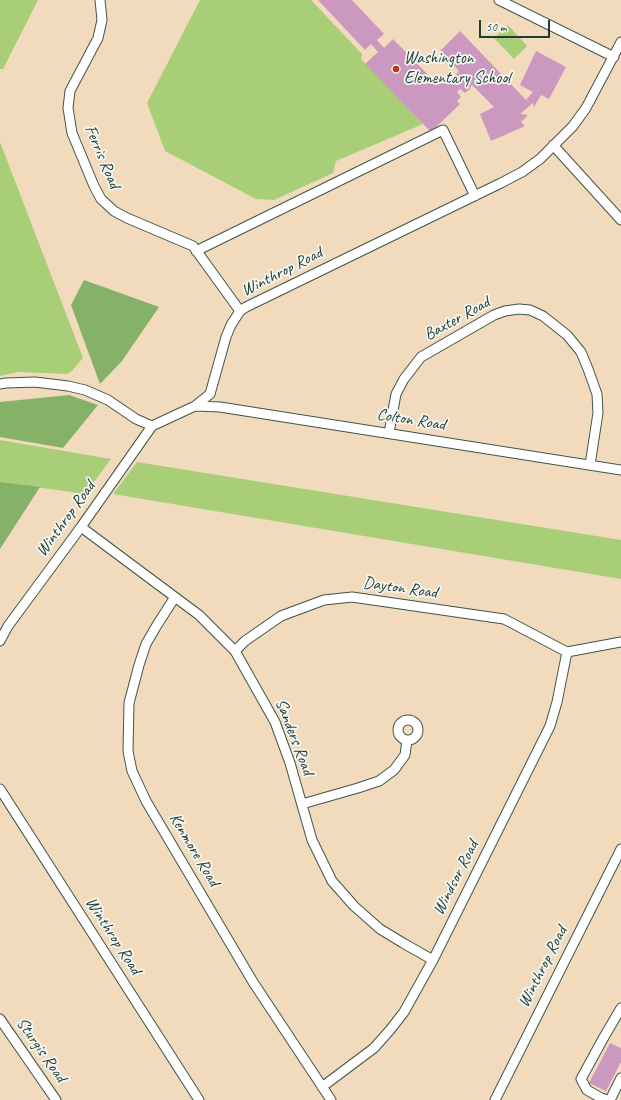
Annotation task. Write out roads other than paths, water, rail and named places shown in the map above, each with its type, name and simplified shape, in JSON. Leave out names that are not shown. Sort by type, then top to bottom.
[{"type":"street","name":"Ferris Road","points":[[100,0],[102,20],[98,38],[70,91],[68,108],[72,133],[94,186],[101,199],[114,211],[193,246],[240,311]]},
{"type":"street","points":[[499,0],[614,57]]},
{"type":"street","name":"Winthrop Road","points":[[0,641],[8,626],[81,527],[152,426],[195,406],[210,394],[226,337],[231,325],[240,311],[522,172],[540,159],[573,126],[586,108],[621,42]]},
{"type":"street","points":[[196,251],[443,130],[475,196]]},
{"type":"street","points":[[553,145],[621,220]]},
{"type":"street","name":"Baxter Road","points":[[389,433],[396,394],[404,380],[421,357],[494,315],[519,309],[530,310],[543,316],[567,335],[581,352],[588,369],[597,394],[598,412],[590,465]]},
{"type":"street","points":[[0,384],[35,382],[68,386],[85,390],[108,400],[136,419],[152,426]]},
{"type":"street","name":"Colton Road","points":[[195,406],[220,407],[621,470]]},
{"type":"street","name":"Sanders Road","points":[[81,527],[199,614],[235,651],[275,722],[290,763],[312,840],[332,881],[354,906],[380,928],[433,960]]},
{"type":"street","name":"Kenmore Road","points":[[175,597],[146,644],[139,665],[130,703],[128,751],[132,770],[146,801],[253,982],[331,1100]]},
{"type":"street","name":"Dayton Road","points":[[235,651],[244,641],[281,616],[324,600],[352,597],[504,619],[567,652]]},
{"type":"street","points":[[567,652],[621,642]]},
{"type":"street","name":"Windsor Road","points":[[322,1087],[374,1048],[404,1012],[433,960],[550,726],[557,702],[567,652]]},
{"type":"street","points":[[302,804],[379,781],[394,770],[402,760],[405,754],[407,740]]},
{"type":"street","name":"Winthrop Road","points":[[0,789],[200,1100]]},
{"type":"street","name":"Winthrop Road","points":[[494,1100],[621,848]]},
{"type":"street","points":[[621,1008],[581,1079],[587,1090],[601,1098],[609,1100],[621,1078]]},
{"type":"street","name":"Sturgis Road","points":[[0,1019],[56,1100]]},
{"type":"place","name":"Washington Elementary School","points":[[396,69]]}]
